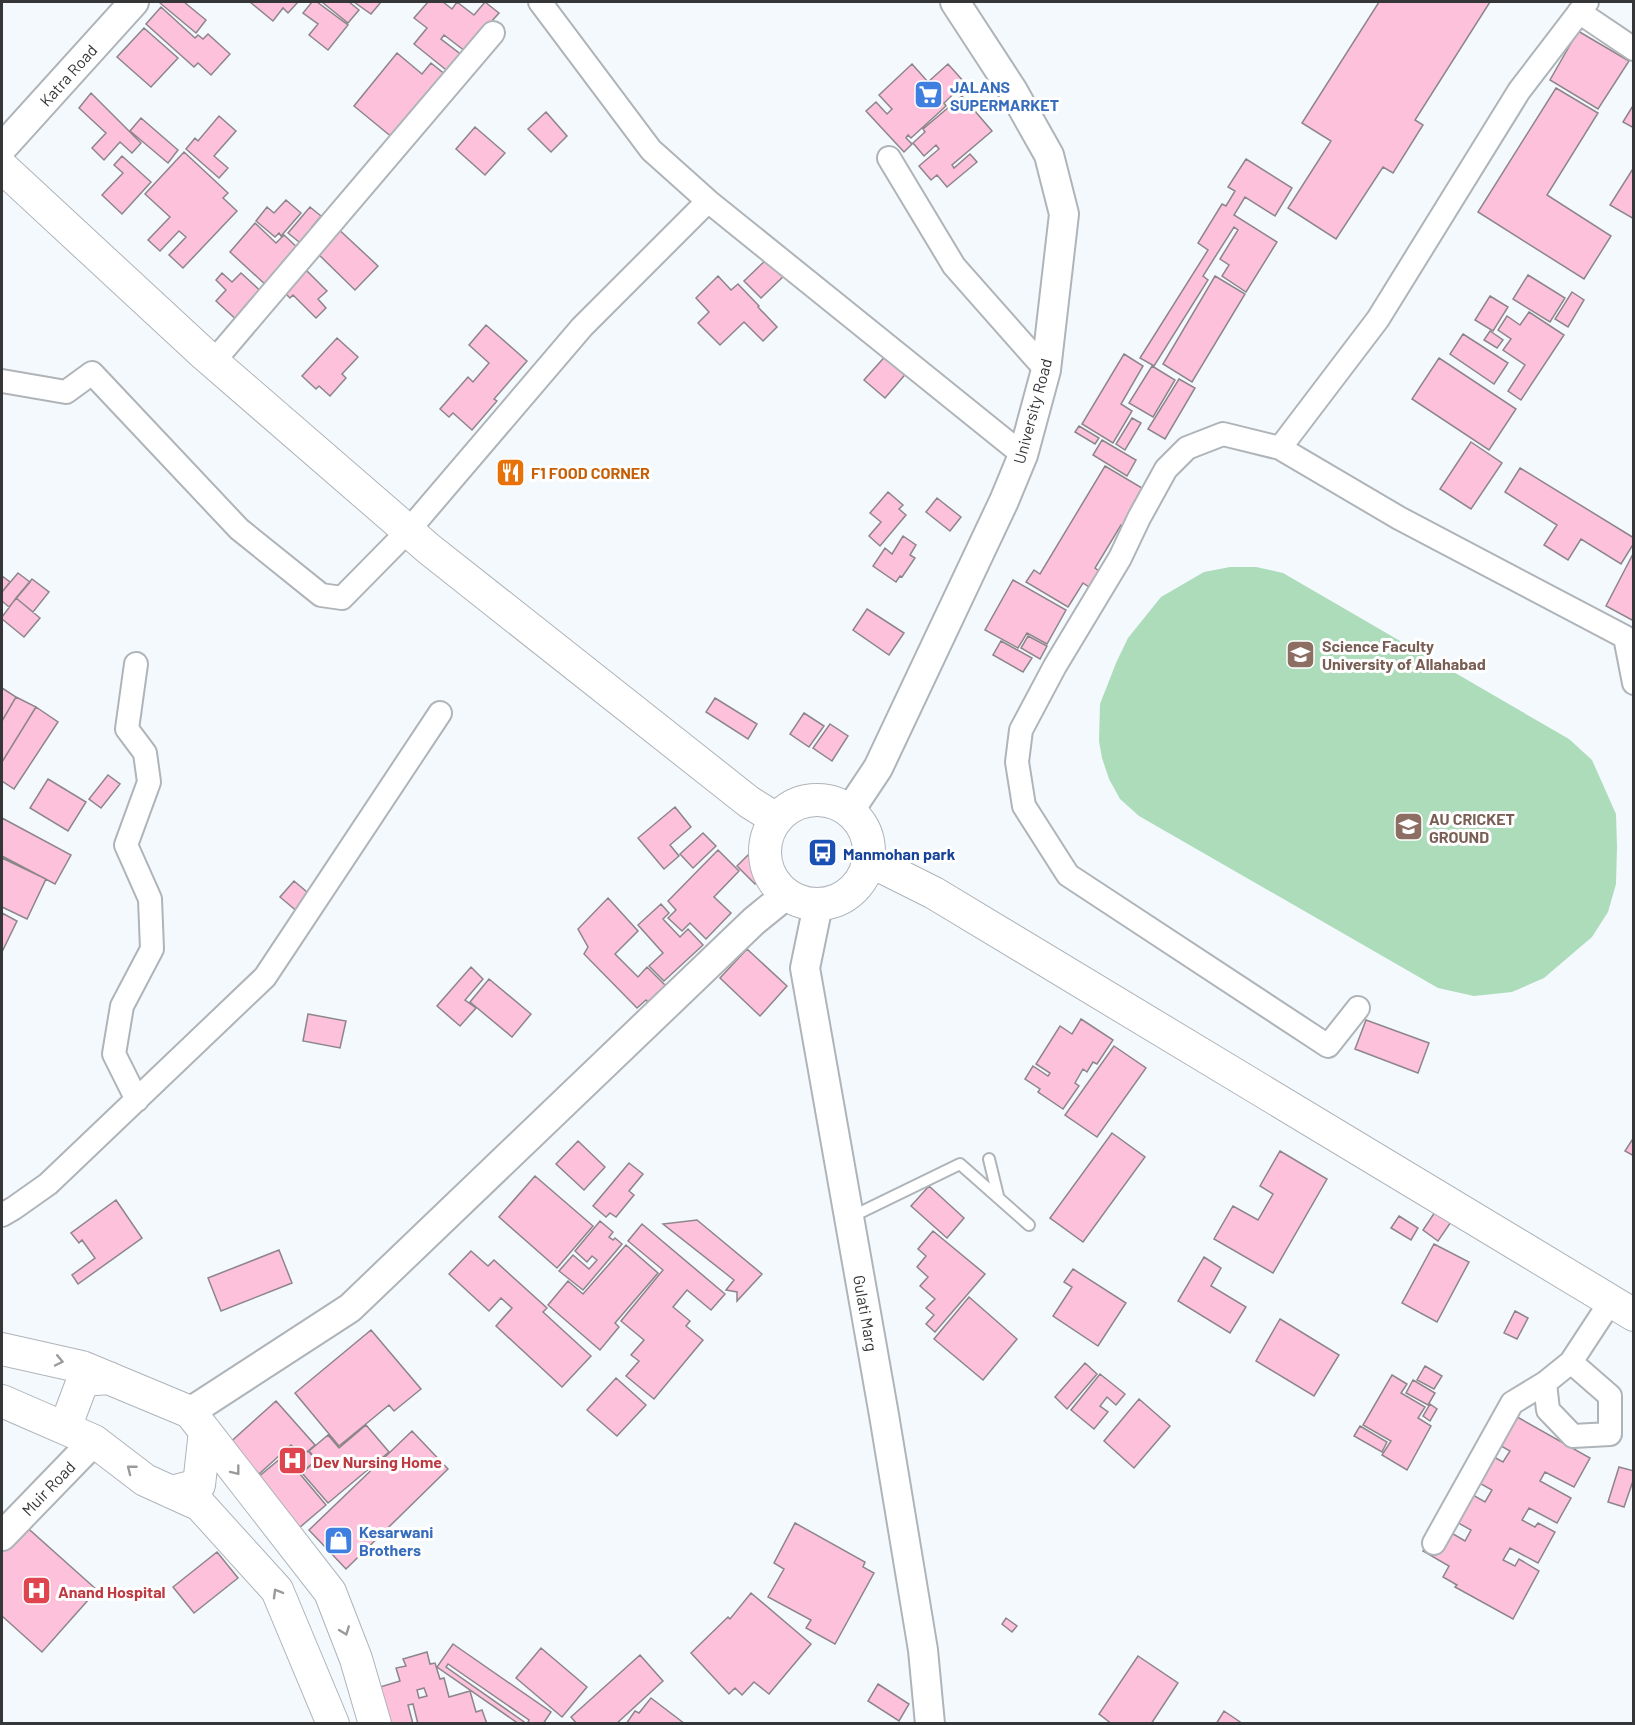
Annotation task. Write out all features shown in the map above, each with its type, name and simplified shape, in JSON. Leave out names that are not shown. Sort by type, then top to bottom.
[{"type":"main road","points":[[2,167],[214,361],[429,549],[739,794],[776,819]]},
{"type":"main road","points":[[811,799],[831,801],[850,810],[867,833],[870,861],[864,878],[852,892],[836,902],[818,905],[801,903],[786,895],[772,879],[765,859],[766,838],[776,819],[792,806],[811,799]]},
{"type":"main road","points":[[870,861],[934,893],[1622,1308]]},
{"type":"main road","points":[[2,1349],[82,1366],[198,1421],[330,1592],[357,1659],[375,1724]]},
{"type":"main road","points":[[65,1428],[82,1380],[109,1378]]},
{"type":"main road","points":[[2,1401],[94,1441],[145,1480],[200,1505],[277,1590],[333,1724]]},
{"type":"main road","points":[[171,1492],[199,1485],[198,1421]]},
{"type":"street","name":"Katra Road","points":[[2,148],[134,2]]},
{"type":"street","points":[[540,2],[651,150],[708,201],[1023,455]]},
{"type":"street","name":"University Road","points":[[850,810],[878,768],[1004,501],[1023,455],[1046,370],[1064,214],[1049,155],[1013,91],[956,6]]},
{"type":"street","points":[[1280,448],[1378,318],[1519,91],[1583,7],[1634,49]]},
{"type":"street","points":[[214,361],[493,33]]},
{"type":"street","points":[[889,158],[954,266],[1046,370]]},
{"type":"street","points":[[2,381],[66,392],[92,373],[239,529],[321,595],[342,598],[408,531],[582,327],[708,201]]},
{"type":"street","points":[[1358,1008],[1328,1046],[1068,875],[1024,806],[1017,762],[1021,730],[1055,666],[1120,558],[1166,469],[1187,448],[1223,434],[1280,448],[1400,518],[1629,638],[1634,683]]},
{"type":"street","points":[[136,664],[127,729],[145,753],[148,782],[126,845],[150,899],[152,949],[122,1006],[114,1054],[136,1100]]},
{"type":"street","points":[[2,1215],[48,1184],[265,977],[440,713]]},
{"type":"street","points":[[198,1421],[350,1308],[754,921],[786,895]]},
{"type":"street","name":"Gulati Marg","points":[[818,905],[804,968],[923,1650],[930,1724]]},
{"type":"street","points":[[1434,1543],[1512,1403],[1545,1383],[1571,1362],[1622,1308]]},
{"type":"street","points":[[1545,1383],[1548,1410],[1573,1436],[1610,1434],[1610,1396],[1571,1362]]},
{"type":"street","name":"Muir Road","points":[[2,1536],[94,1441]]},
{"type":"lane","points":[[989,1159],[998,1197]]},
{"type":"lane","points":[[849,1219],[960,1164],[1029,1226]]},
{"type":"green space","points":[[1230,567],[1256,567],[1283,573],[1569,739],[1592,760],[1616,814],[1617,847],[1616,884],[1608,912],[1592,937],[1544,978],[1512,992],[1474,996],[1438,988],[1139,816],[1120,799],[1109,779],[1099,741],[1100,704],[1116,663],[1128,638],[1161,597],[1204,572]]},
{"type":"building","points":[[184,2],[206,20],[196,33],[160,3]]},
{"type":"building","points":[[250,2],[298,2],[288,13],[283,8],[273,21]]},
{"type":"building","points":[[312,2],[317,2],[348,25],[328,50],[309,35],[318,24],[303,13]]},
{"type":"building","points":[[322,2],[349,2],[359,10],[348,23]]},
{"type":"building","points":[[354,2],[381,2],[371,14]]},
{"type":"building","points":[[428,2],[443,2],[452,9],[457,2],[474,15],[485,2],[499,13],[465,51],[444,35],[441,39],[463,56],[450,73],[414,44],[427,28],[414,18]]},
{"type":"building","points":[[1379,2],[1490,2],[1415,120],[1423,125],[1393,173],[1383,167],[1336,239],[1288,208],[1331,141],[1302,123]]},
{"type":"building","points":[[161,7],[195,38],[198,35],[203,39],[208,34],[230,54],[211,75],[198,63],[194,67],[146,24]]},
{"type":"building","points":[[144,28],[178,58],[151,87],[117,57]]},
{"type":"building","points":[[1578,31],[1629,61],[1598,109],[1550,80]]},
{"type":"building","points":[[397,53],[422,74],[431,63],[447,76],[399,143],[354,106]]},
{"type":"building","points":[[912,64],[928,82],[948,64],[965,83],[944,103],[946,106],[911,138],[908,135],[906,138],[912,144],[904,152],[866,111],[876,102],[887,114],[892,109],[879,95]]},
{"type":"building","points":[[1556,88],[1598,113],[1547,195],[1611,236],[1584,279],[1478,212]]},
{"type":"building","points":[[91,93],[141,143],[132,153],[120,142],[104,160],[92,148],[106,133],[79,108]]},
{"type":"building","points":[[962,96],[992,131],[952,165],[954,168],[970,154],[977,162],[947,187],[937,175],[931,180],[919,166],[939,149],[936,145],[924,156],[913,143],[925,132],[923,129]]},
{"type":"building","points":[[1634,104],[1634,128],[1623,122]]},
{"type":"building","points":[[546,112],[567,136],[551,152],[528,129]]},
{"type":"building","points":[[219,116],[236,131],[214,156],[228,168],[219,178],[186,149],[195,138],[198,141]]},
{"type":"building","points":[[141,118],[178,150],[168,163],[130,131]]},
{"type":"building","points":[[475,127],[505,153],[485,175],[456,149]]},
{"type":"building","points":[[184,152],[228,193],[223,198],[237,211],[183,268],[169,255],[186,237],[179,231],[160,251],[148,240],[170,217],[145,194]]},
{"type":"building","points":[[122,156],[151,182],[122,214],[102,195],[123,173],[114,165]]},
{"type":"building","points":[[1246,159],[1292,188],[1275,216],[1245,197],[1234,215],[1277,242],[1246,292],[1222,276],[1229,265],[1220,259],[1238,230],[1234,227],[1203,276],[1208,280],[1154,366],[1140,358],[1208,250],[1198,243],[1222,204],[1226,206],[1235,191],[1228,187]]},
{"type":"building","points":[[1634,167],[1634,219],[1610,205]]},
{"type":"building","points":[[286,200],[301,213],[281,236],[279,233],[275,237],[256,221],[267,207],[274,213]]},
{"type":"building","points":[[310,207],[321,216],[312,227],[317,231],[304,246],[288,233]]},
{"type":"building","points":[[255,223],[276,243],[284,235],[301,251],[268,287],[230,252]]},
{"type":"building","points":[[334,225],[378,266],[355,290],[312,248]]},
{"type":"building","points":[[770,256],[786,274],[761,298],[744,281]]},
{"type":"building","points":[[302,266],[327,291],[318,299],[326,308],[316,318],[293,295],[290,298],[280,288]]},
{"type":"building","points":[[222,273],[232,282],[241,273],[265,295],[240,323],[216,301],[226,290],[216,280]]},
{"type":"building","points":[[1528,275],[1565,298],[1550,322],[1513,299]]},
{"type":"building","points":[[718,276],[731,290],[738,284],[777,327],[763,341],[744,322],[720,345],[698,323],[709,312],[696,298]]},
{"type":"building","points":[[1215,276],[1245,294],[1192,382],[1163,364]]},
{"type":"building","points":[[1572,292],[1584,300],[1568,327],[1555,319]]},
{"type":"building","points":[[1490,296],[1508,307],[1493,331],[1475,320]]},
{"type":"building","points":[[1529,312],[1564,335],[1521,400],[1508,391],[1525,365],[1503,350],[1511,339],[1498,330],[1507,316],[1520,325]]},
{"type":"building","points":[[486,325],[527,361],[494,399],[497,401],[472,430],[453,413],[449,417],[440,409],[468,377],[473,382],[489,363],[469,345]]},
{"type":"building","points":[[1490,331],[1503,340],[1497,348],[1484,340]]},
{"type":"building","points":[[1463,334],[1508,363],[1494,384],[1450,354]]},
{"type":"building","points":[[337,338],[358,357],[342,374],[346,378],[330,396],[319,386],[316,389],[302,376]]},
{"type":"building","points":[[889,352],[909,370],[885,398],[864,380]]},
{"type":"building","points":[[1124,354],[1143,366],[1121,404],[1132,411],[1113,443],[1082,424]]},
{"type":"building","points":[[1439,358],[1516,409],[1489,450],[1412,399]]},
{"type":"building","points":[[1152,366],[1175,380],[1153,417],[1129,403]]},
{"type":"building","points":[[1179,379],[1195,388],[1165,439],[1148,429]]},
{"type":"building","points":[[1132,418],[1141,423],[1125,450],[1116,444]]},
{"type":"building","points":[[1079,426],[1099,438],[1095,444],[1075,432]]},
{"type":"building","points":[[1102,440],[1136,460],[1127,476],[1093,455]]},
{"type":"building","points":[[1471,442],[1502,463],[1471,509],[1440,489]]},
{"type":"building","points":[[1105,466],[1142,488],[1131,508],[1136,511],[1126,528],[1121,525],[1095,568],[1099,571],[1089,587],[1083,583],[1068,607],[1026,582],[1034,570],[1040,574]]},
{"type":"building","points":[[1520,468],[1634,538],[1634,543],[1621,564],[1581,539],[1568,560],[1544,545],[1557,525],[1505,492]]},
{"type":"building","points":[[888,492],[903,505],[899,509],[906,515],[880,546],[869,536],[881,522],[870,513]]},
{"type":"building","points":[[937,498],[961,517],[950,531],[926,512]]},
{"type":"building","points":[[903,536],[916,545],[910,555],[915,558],[896,582],[873,566],[885,548],[892,554]]},
{"type":"building","points":[[1634,552],[1634,617],[1632,620],[1606,606]]},
{"type":"building","points":[[18,573],[30,582],[9,607],[2,601],[2,592]]},
{"type":"building","points":[[2,576],[10,582],[2,592]]},
{"type":"building","points":[[32,579],[49,592],[33,612],[16,598]]},
{"type":"building","points":[[1013,580],[1066,610],[1047,644],[1027,633],[1018,648],[985,630]]},
{"type":"building","points":[[16,598],[40,618],[24,637],[2,619]]},
{"type":"building","points":[[867,609],[904,633],[889,655],[853,630]]},
{"type":"building","points":[[1028,636],[1047,646],[1040,659],[1021,648]]},
{"type":"building","points":[[1001,641],[1032,658],[1023,672],[993,655]]},
{"type":"building","points":[[2,688],[16,697],[2,721]]},
{"type":"building","points":[[16,697],[36,707],[2,762],[2,721]]},
{"type":"building","points":[[715,698],[757,724],[748,739],[706,712]]},
{"type":"building","points":[[36,707],[58,722],[14,789],[2,781],[2,762]]},
{"type":"building","points":[[804,713],[824,726],[809,747],[790,734]]},
{"type":"building","points":[[830,724],[848,736],[832,761],[813,748]]},
{"type":"building","points":[[108,775],[120,784],[101,808],[89,799]]},
{"type":"building","points":[[48,779],[86,802],[68,831],[30,808]]},
{"type":"building","points":[[675,807],[691,827],[670,845],[679,856],[664,869],[638,838]]},
{"type":"building","points":[[2,818],[71,855],[55,884],[2,856]]},
{"type":"building","points":[[703,833],[716,846],[693,868],[680,854]]},
{"type":"building","points":[[718,850],[739,871],[714,897],[731,913],[706,939],[690,923],[682,931],[668,918],[676,910],[668,901]]},
{"type":"building","points":[[748,855],[766,874],[755,884],[737,866]]},
{"type":"building","points":[[2,858],[46,879],[27,919],[2,907]]},
{"type":"building","points":[[294,881],[313,897],[299,913],[280,897]]},
{"type":"building","points":[[608,898],[638,931],[615,954],[638,977],[647,967],[668,988],[651,1005],[646,1000],[637,1008],[584,954],[588,947],[578,929]]},
{"type":"building","points":[[661,904],[669,913],[663,919],[680,937],[688,929],[703,945],[664,981],[649,966],[663,953],[638,925]]},
{"type":"building","points":[[2,913],[17,921],[2,952]]},
{"type":"building","points":[[747,949],[787,986],[760,1016],[720,978]]},
{"type":"building","points":[[471,967],[483,979],[465,1000],[476,1008],[460,1026],[437,1006]]},
{"type":"building","points":[[489,979],[531,1014],[512,1037],[470,1002]]},
{"type":"building","points":[[308,1014],[346,1021],[340,1048],[303,1041]]},
{"type":"building","points":[[1081,1019],[1113,1040],[1097,1064],[1093,1062],[1087,1072],[1083,1069],[1075,1083],[1079,1086],[1063,1109],[1038,1092],[1040,1089],[1025,1079],[1033,1066],[1048,1076],[1050,1073],[1036,1064],[1060,1026],[1072,1034]]},
{"type":"building","points":[[1366,1020],[1429,1043],[1418,1073],[1355,1049]]},
{"type":"building","points":[[1114,1046],[1146,1068],[1097,1137],[1065,1115]]},
{"type":"building","points":[[1112,1133],[1145,1157],[1083,1242],[1050,1218]]},
{"type":"building","points":[[1634,1137],[1634,1156],[1625,1151]]},
{"type":"building","points":[[578,1141],[605,1167],[584,1190],[556,1164]]},
{"type":"building","points":[[1280,1151],[1327,1179],[1273,1273],[1214,1239],[1233,1206],[1258,1220],[1273,1194],[1260,1186]]},
{"type":"building","points":[[629,1163],[643,1174],[629,1191],[634,1195],[616,1217],[610,1213],[606,1217],[593,1206]]},
{"type":"building","points":[[535,1176],[593,1226],[557,1268],[499,1217]]},
{"type":"building","points":[[929,1186],[964,1218],[947,1238],[911,1206]]},
{"type":"building","points":[[116,1200],[142,1238],[78,1284],[72,1275],[95,1258],[82,1240],[79,1243],[71,1233]]},
{"type":"building","points":[[1437,1209],[1453,1219],[1438,1241],[1423,1230]]},
{"type":"building","points":[[1399,1216],[1418,1228],[1411,1240],[1391,1228]]},
{"type":"building","points":[[697,1220],[762,1274],[737,1301],[737,1292],[726,1290],[734,1280],[663,1224]]},
{"type":"building","points":[[600,1221],[613,1232],[609,1237],[613,1240],[615,1238],[622,1244],[583,1290],[559,1271],[573,1255],[589,1269],[597,1260],[592,1256],[587,1262],[575,1251]]},
{"type":"building","points":[[642,1224],[725,1294],[711,1310],[687,1290],[673,1307],[690,1321],[686,1326],[703,1340],[654,1399],[626,1376],[639,1361],[631,1355],[644,1340],[621,1321],[663,1270],[628,1241]]},
{"type":"building","points":[[933,1231],[985,1274],[935,1332],[926,1324],[934,1315],[926,1308],[935,1299],[920,1286],[928,1277],[917,1267],[926,1256],[918,1249]]},
{"type":"building","points":[[1434,1244],[1469,1262],[1437,1322],[1402,1303]]},
{"type":"building","points":[[626,1245],[658,1273],[615,1323],[619,1327],[600,1350],[548,1305],[568,1281],[583,1294]]},
{"type":"building","points":[[279,1250],[292,1283],[221,1311],[208,1278]]},
{"type":"building","points":[[471,1251],[488,1266],[494,1260],[547,1308],[543,1312],[591,1356],[562,1387],[496,1326],[512,1308],[501,1298],[489,1311],[449,1274]]},
{"type":"building","points":[[1204,1257],[1221,1268],[1211,1286],[1246,1307],[1230,1333],[1178,1301]]},
{"type":"building","points":[[1073,1269],[1126,1303],[1098,1346],[1053,1316],[1072,1287],[1064,1282]]},
{"type":"building","points":[[969,1297],[1017,1339],[983,1380],[934,1339]]},
{"type":"building","points":[[1515,1311],[1528,1318],[1517,1339],[1504,1333]]},
{"type":"building","points":[[1280,1319],[1339,1355],[1314,1396],[1256,1361]]},
{"type":"building","points":[[371,1330],[421,1389],[394,1411],[389,1405],[339,1446],[295,1393]]},
{"type":"building","points":[[1085,1363],[1097,1374],[1067,1409],[1055,1397]]},
{"type":"building","points":[[1425,1366],[1442,1376],[1434,1389],[1417,1380]]},
{"type":"building","points":[[1100,1374],[1125,1394],[1116,1405],[1107,1397],[1100,1406],[1108,1412],[1094,1429],[1071,1410]]},
{"type":"building","points":[[1392,1375],[1407,1384],[1401,1393],[1425,1407],[1418,1418],[1431,1426],[1407,1470],[1382,1455],[1391,1441],[1363,1425]]},
{"type":"building","points":[[616,1378],[646,1405],[617,1436],[587,1410]]},
{"type":"building","points":[[1413,1380],[1435,1393],[1428,1405],[1406,1393]]},
{"type":"building","points":[[1139,1399],[1170,1426],[1134,1468],[1104,1441]]},
{"type":"building","points":[[276,1401],[315,1445],[302,1456],[291,1445],[259,1474],[226,1446]]},
{"type":"building","points":[[1430,1404],[1437,1409],[1430,1421],[1423,1416]]},
{"type":"building","points":[[1503,1409],[1590,1458],[1574,1487],[1545,1472],[1540,1481],[1571,1498],[1557,1523],[1529,1508],[1522,1520],[1535,1527],[1538,1523],[1555,1532],[1538,1563],[1510,1548],[1503,1560],[1515,1566],[1519,1559],[1539,1571],[1513,1619],[1455,1587],[1457,1585],[1443,1577],[1449,1566],[1423,1551],[1438,1525],[1465,1541],[1471,1530],[1444,1515],[1459,1487],[1485,1502],[1492,1490],[1465,1475],[1479,1449],[1503,1462],[1510,1451],[1487,1438]]},
{"type":"building","points":[[366,1425],[389,1452],[328,1503],[302,1473],[317,1460],[309,1451],[328,1435],[339,1448]]},
{"type":"building","points":[[1360,1426],[1387,1442],[1382,1452],[1354,1436]]},
{"type":"building","points":[[412,1431],[448,1469],[346,1569],[309,1530]]},
{"type":"building","points":[[293,1448],[301,1457],[308,1451],[316,1460],[300,1474],[326,1505],[299,1528],[251,1483]]},
{"type":"building","points":[[1619,1467],[1634,1471],[1634,1478],[1624,1507],[1608,1502]]},
{"type":"building","points":[[22,1523],[97,1590],[42,1652],[2,1616],[2,1546]]},
{"type":"building","points":[[795,1523],[865,1562],[863,1567],[874,1573],[835,1644],[806,1628],[811,1620],[768,1597],[784,1569],[774,1563]]},
{"type":"building","points":[[217,1552],[238,1578],[194,1613],[173,1587]]},
{"type":"building","points":[[751,1593],[811,1644],[769,1694],[754,1682],[742,1695],[735,1688],[729,1694],[691,1653],[728,1617],[730,1619]]},
{"type":"building","points":[[1006,1618],[1017,1626],[1012,1632],[1002,1624]]},
{"type":"building","points":[[453,1644],[551,1712],[543,1724],[527,1724],[519,1724],[437,1667]],"holes":[[[448,1664],[529,1720],[527,1724],[446,1667]]]},
{"type":"building","points":[[541,1648],[587,1687],[562,1717],[516,1678]]},
{"type":"building","points":[[427,1652],[430,1664],[435,1663],[440,1679],[444,1678],[449,1697],[470,1691],[476,1712],[482,1710],[487,1724],[418,1724],[413,1704],[408,1705],[413,1724],[376,1724],[380,1687],[400,1681],[396,1668],[406,1666],[403,1659]],"holes":[[[424,1688],[427,1696],[419,1698],[417,1690]]]},
{"type":"building","points":[[640,1655],[663,1681],[616,1724],[577,1724],[571,1717]]},
{"type":"building","points":[[1138,1656],[1178,1683],[1151,1724],[1112,1724],[1099,1714]]},
{"type":"building","points":[[878,1684],[909,1704],[899,1721],[868,1701]]},
{"type":"building","points":[[651,1698],[685,1724],[626,1724],[635,1711],[639,1713]]},
{"type":"building","points":[[1224,1711],[1243,1724],[1216,1724]]},
{"type":"place","name":"JALANS SUPERMARKET","points":[[929,95]]},
{"type":"place","name":"F1 FOOD CORNER","points":[[510,472]]},
{"type":"place","name":"Science Faculty University of Allahabad","points":[[1301,654]]},
{"type":"place","name":"AU CRICKET GROUND","points":[[1408,827]]},
{"type":"place","name":"Manmohan park","points":[[822,853]]},
{"type":"place","name":"Dev Nursing Home","points":[[292,1461]]},
{"type":"place","name":"Kesarwani Brothers","points":[[338,1540]]},
{"type":"place","name":"Anand Hospital","points":[[37,1591]]}]
